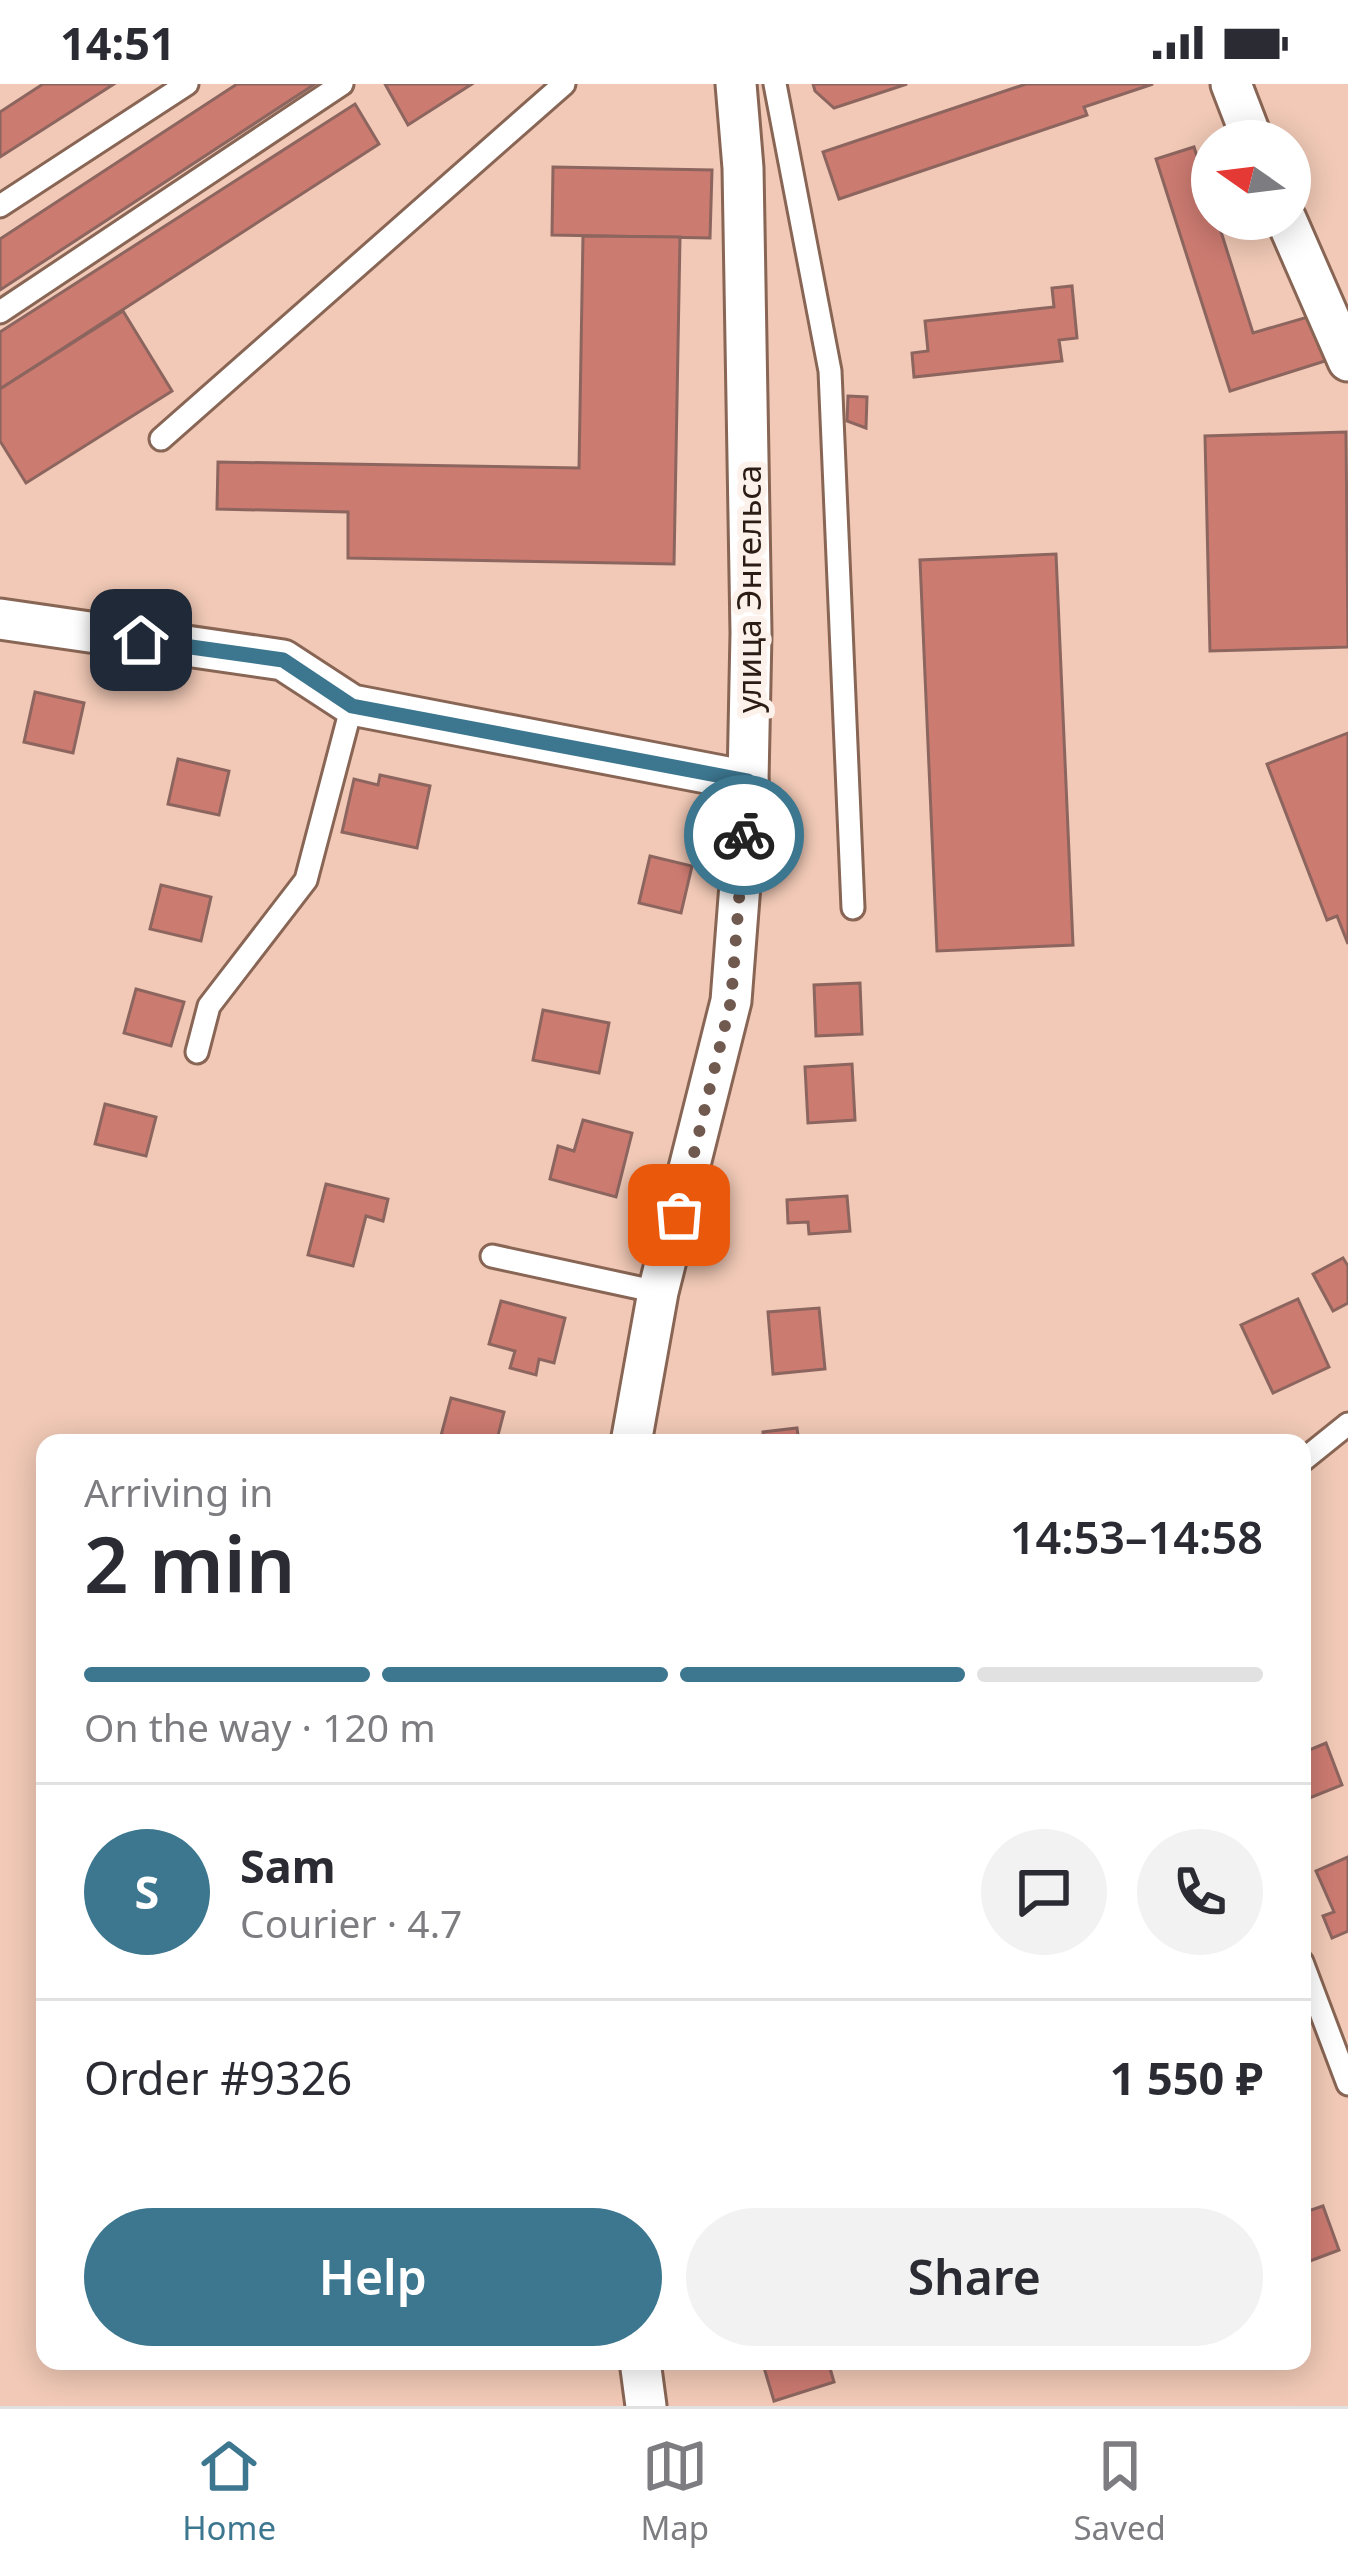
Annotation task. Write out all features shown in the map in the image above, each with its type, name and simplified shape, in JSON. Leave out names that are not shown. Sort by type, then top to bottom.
[{"type":"street","name":"улица Энгельса","points":[[633,1434],[658,1292],[731,1001],[748,781],[751,633],[744,214],[736,84]]},
{"type":"street","points":[[1231,84],[1245,120]]},
{"type":"street","points":[[1296,240],[1344,341]]},
{"type":"street","points":[[0,619],[283,660],[352,706],[748,781]]},
{"type":"street","points":[[641,2370],[646,2406]]},
{"type":"lane","points":[[0,206],[187,84]]},
{"type":"lane","points":[[0,312],[342,84]]},
{"type":"lane","points":[[161,439],[565,84]]},
{"type":"lane","points":[[775,84],[830,371],[853,908]]},
{"type":"lane","points":[[197,1052],[209,1006],[296,896],[313,863],[352,706]]},
{"type":"lane","points":[[492,1256],[658,1292]]},
{"type":"lane","points":[[1311,1454],[1348,1424]]},
{"type":"lane","points":[[1311,1986],[1348,2084]]},
{"type":"building","points":[[43,84],[114,84],[0,157],[0,112]]},
{"type":"building","points":[[237,84],[315,84],[0,290],[0,239]]},
{"type":"building","points":[[385,84],[472,84],[408,125]]},
{"type":"building","points":[[813,84],[907,84],[834,108]]},
{"type":"building","points":[[1026,84],[1153,84],[1084,107],[1087,115],[839,199],[823,152]]},
{"type":"building","points":[[355,104],[379,144],[0,389],[0,332]]},
{"type":"building","points":[[1191,148],[1191,240],[1224,240],[1253,333],[1311,316],[1325,361],[1230,391],[1156,159]]},
{"type":"building","points":[[553,167],[712,170],[710,238],[552,235]]},
{"type":"building","points":[[583,236],[680,237],[674,564],[348,558],[348,512],[217,509],[218,462],[579,468]]},
{"type":"building","points":[[1072,286],[1077,338],[1059,340],[1062,361],[914,377],[912,353],[928,351],[925,321],[1054,307],[1052,288]]},
{"type":"building","points":[[123,311],[172,391],[26,483],[0,441],[0,389]]},
{"type":"building","points":[[848,396],[867,397],[866,428],[847,421]]},
{"type":"building","points":[[1346,432],[1348,647],[1210,651],[1205,436]]},
{"type":"building","points":[[1056,554],[1073,945],[937,951],[920,560]]},
{"type":"building","points":[[35,692],[84,703],[73,753],[24,742]]},
{"type":"building","points":[[1348,733],[1348,944],[1337,916],[1327,920],[1267,764]]},
{"type":"building","points":[[178,759],[229,771],[219,815],[168,804]]},
{"type":"building","points":[[380,775],[430,786],[417,848],[342,832],[354,779],[378,785]]},
{"type":"building","points":[[650,856],[692,866],[681,913],[639,903]]},
{"type":"building","points":[[161,885],[211,897],[201,941],[150,929]]},
{"type":"building","points":[[860,983],[862,1034],[816,1036],[814,985]]},
{"type":"building","points":[[136,989],[184,1002],[171,1046],[124,1033]]},
{"type":"building","points":[[543,1010],[609,1023],[599,1073],[533,1060]]},
{"type":"building","points":[[852,1064],[855,1120],[808,1123],[805,1067]]},
{"type":"building","points":[[105,1104],[156,1117],[146,1156],[95,1144]]},
{"type":"building","points":[[583,1120],[632,1133],[616,1197],[550,1179],[558,1146],[574,1151]]},
{"type":"building","points":[[326,1184],[388,1199],[383,1221],[366,1216],[353,1266],[308,1255]]},
{"type":"building","points":[[847,1196],[850,1231],[809,1234],[808,1222],[788,1223],[787,1200]]},
{"type":"building","points":[[1343,1258],[1348,1266],[1348,1303],[1333,1311],[1313,1274]]},
{"type":"building","points":[[1298,1299],[1329,1367],[1273,1393],[1241,1325]]},
{"type":"building","points":[[501,1301],[565,1318],[554,1363],[539,1359],[536,1375],[510,1368],[515,1351],[489,1344]]},
{"type":"building","points":[[819,1308],[825,1369],[773,1374],[768,1312]]},
{"type":"building","points":[[451,1398],[504,1412],[498,1434],[441,1434]]},
{"type":"building","points":[[797,1428],[798,1434],[763,1434]]},
{"type":"building","points":[[1326,1743],[1342,1785],[1311,1797],[1311,1749]]},
{"type":"building","points":[[1348,1857],[1348,1931],[1332,1938],[1323,1916],[1334,1912],[1316,1871]]},
{"type":"building","points":[[1323,2206],[1339,2250],[1311,2261],[1311,2210]]},
{"type":"building","points":[[765,2370],[831,2370],[834,2382],[774,2401]]},
{"type":"way so far","points":[[679,1215],[731,1001],[744,835]]},
{"type":"route","points":[[141,640],[283,660],[352,706],[748,781],[744,835]]}]
